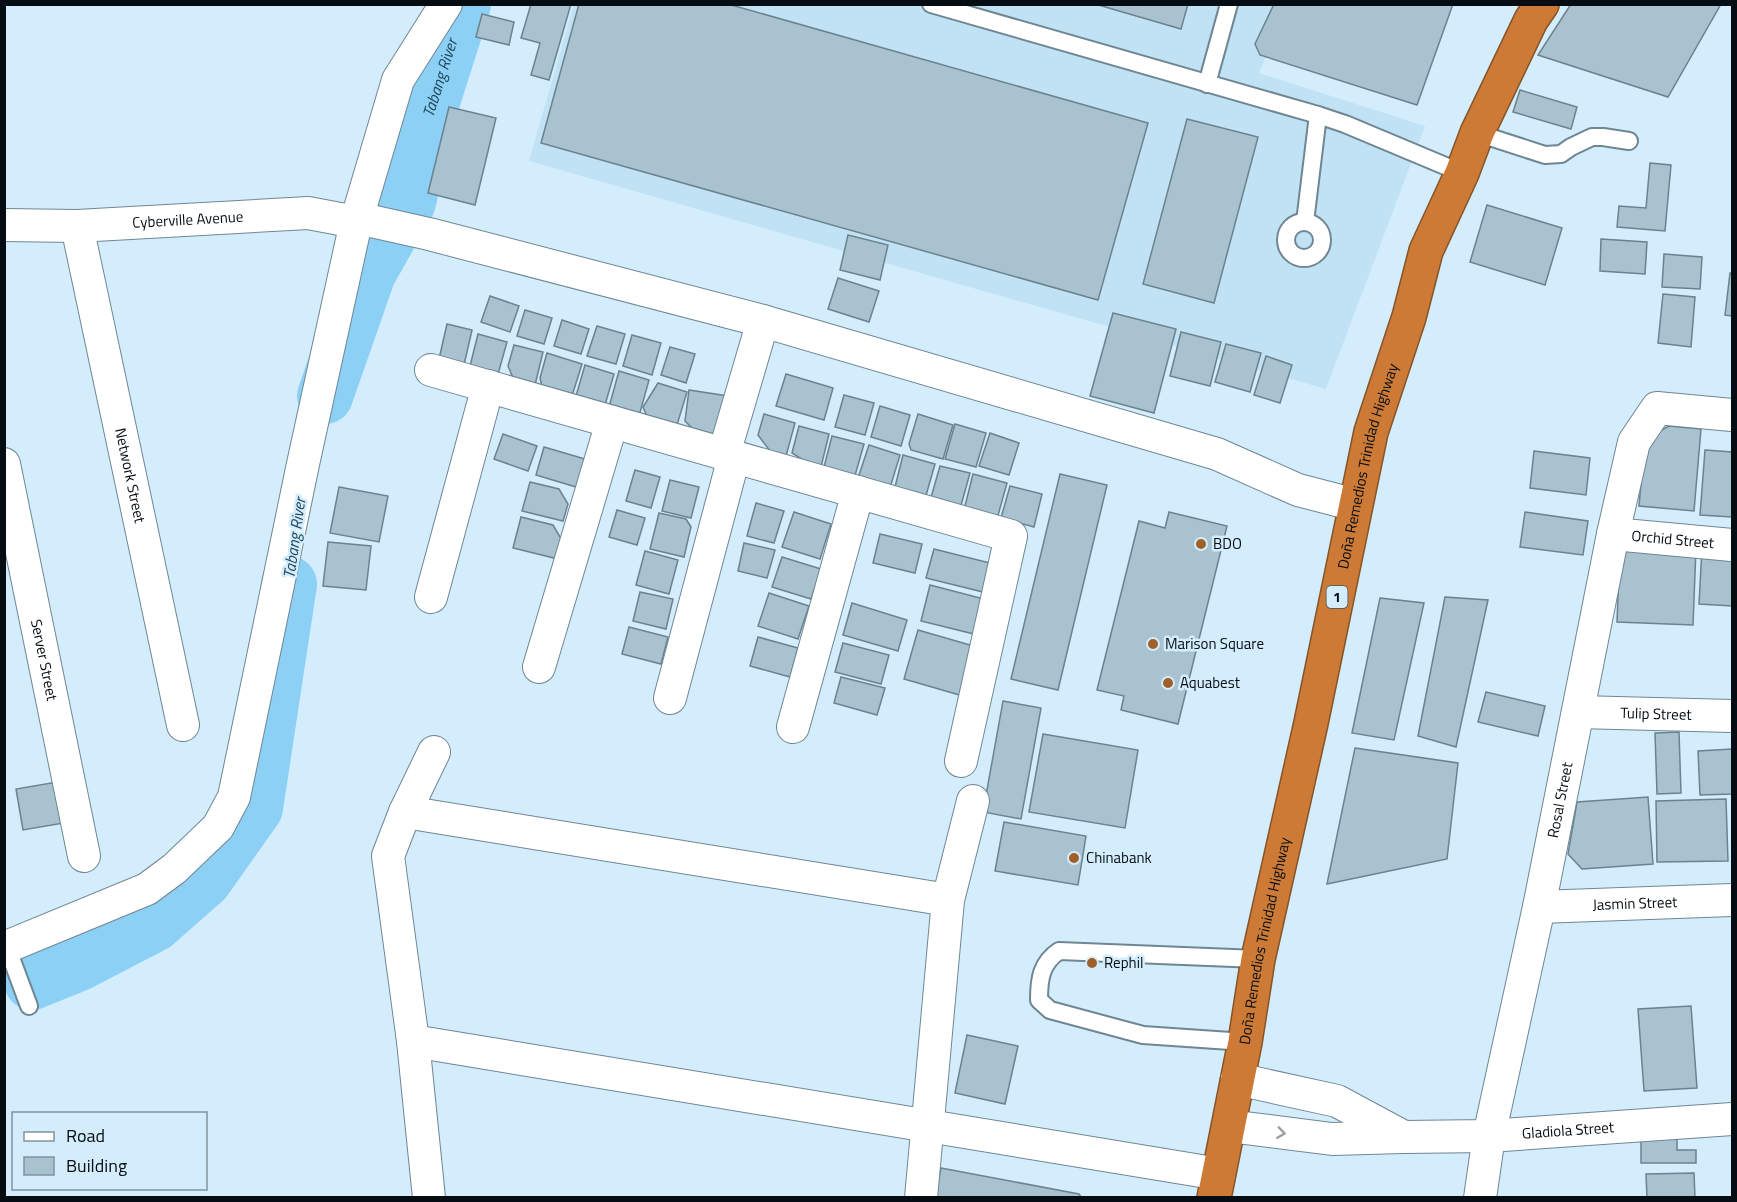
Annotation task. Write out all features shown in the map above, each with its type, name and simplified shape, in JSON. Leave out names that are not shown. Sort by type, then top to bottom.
[{"type":"highway","name":"Doña Remedios Trinidad Highway","points":[[1217,1186],[1245,1042],[1258,958],[1311,723],[1371,432],[1409,317],[1426,251],[1477,133],[1531,20],[1542,4]]},
{"type":"street","points":[[7,951],[147,889],[174,869],[218,827],[234,797],[303,464],[398,80],[446,4]]},
{"type":"street","name":"Cyberville Avenue","points":[[4,225],[77,226],[308,213],[429,234],[763,321],[1217,454],[1298,490],[1356,505]]},
{"type":"street","name":"Network Street","points":[[77,226],[183,725]]},
{"type":"street","points":[[670,698],[763,321]]},
{"type":"street","points":[[431,370],[1011,536],[961,761]]},
{"type":"street","points":[[431,597],[488,386]]},
{"type":"street","name":"Rosal Street","points":[[1480,1197],[1489,1136],[1539,907],[1613,534],[1634,441],[1657,408],[1732,415]]},
{"type":"street","points":[[539,667],[612,422]]},
{"type":"street","name":"Server Street","points":[[4,464],[84,856]]},
{"type":"street","points":[[793,727],[858,492]]},
{"type":"street","name":"Orchid Street","points":[[1613,534],[1732,545]]},
{"type":"street","name":"Tulip Street","points":[[1578,712],[1732,716]]},
{"type":"street","points":[[429,1197],[388,856],[405,812],[434,752]]},
{"type":"street","points":[[921,1197],[948,900],[973,801]]},
{"type":"street","points":[[405,812],[948,900]]},
{"type":"street","name":"Jasmin Street","points":[[1539,907],[1732,900]]},
{"type":"street","points":[[412,1041],[928,1126],[1217,1186]]},
{"type":"street","name":"Gladiola Street","points":[[1237,1079],[1337,1101],[1403,1137]]},
{"type":"street","name":"Gladiola Street","points":[[1229,1126],[1332,1139],[1489,1136],[1732,1119]]},
{"type":"lane","points":[[931,4],[1318,115],[1462,172]]},
{"type":"lane","points":[[1207,84],[1229,4]]},
{"type":"lane","points":[[1305,222],[1318,115]]},
{"type":"lane","points":[[1477,133],[1545,155],[1561,154],[1592,137],[1629,141]]},
{"type":"lane","points":[[7,951],[27,1001]]},
{"type":"lane","points":[[1245,1042],[1143,1035],[1050,1010],[1039,1000],[1039,981],[1048,958],[1059,951],[1258,958]]},
{"type":"shaded area","points":[[574,4],[1287,5],[1259,73],[1425,126],[1326,389],[529,161]]},
{"type":"building","points":[[531,4],[571,4],[549,80],[531,75],[540,43],[521,38]]},
{"type":"building","points":[[579,4],[728,4],[1148,123],[1098,300],[541,143]]},
{"type":"building","points":[[1095,4],[1188,4],[1181,29]]},
{"type":"building","points":[[1274,4],[1453,4],[1417,105],[1260,55],[1255,44]]},
{"type":"building","points":[[1571,4],[1721,4],[1668,97],[1538,55]]},
{"type":"building","points":[[482,14],[514,22],[509,45],[476,37]]},
{"type":"building","points":[[1520,90],[1577,107],[1571,129],[1513,112]]},
{"type":"building","points":[[449,107],[496,118],[475,205],[428,193]]},
{"type":"building","points":[[1187,119],[1258,137],[1214,303],[1143,284]]},
{"type":"building","points":[[1650,163],[1671,165],[1665,231],[1617,227],[1619,206],[1646,208]]},
{"type":"building","points":[[1487,205],[1562,228],[1545,285],[1470,262]]},
{"type":"building","points":[[848,235],[888,245],[880,280],[840,270]]},
{"type":"building","points":[[1601,239],[1647,242],[1645,274],[1600,271]]},
{"type":"building","points":[[1664,254],[1702,257],[1700,289],[1662,287]]},
{"type":"building","points":[[1730,273],[1732,273],[1732,316],[1725,315]]},
{"type":"building","points":[[838,278],[879,291],[869,322],[828,309]]},
{"type":"building","points":[[1663,294],[1695,297],[1691,347],[1658,343]]},
{"type":"building","points":[[490,296],[519,306],[510,332],[481,322]]},
{"type":"building","points":[[525,310],[552,318],[544,344],[517,336]]},
{"type":"building","points":[[1113,313],[1176,329],[1154,413],[1090,396]]},
{"type":"building","points":[[562,320],[589,329],[581,354],[554,346]]},
{"type":"building","points":[[447,324],[472,330],[464,365],[439,359]]},
{"type":"building","points":[[597,326],[625,334],[616,364],[587,356]]},
{"type":"building","points":[[1181,332],[1221,342],[1210,386],[1170,376]]},
{"type":"building","points":[[478,334],[507,342],[498,374],[470,366]]},
{"type":"building","points":[[632,335],[661,343],[652,375],[623,366]]},
{"type":"building","points":[[1226,344],[1261,353],[1250,392],[1215,382]]},
{"type":"building","points":[[514,345],[543,352],[535,385],[514,380],[508,366]]},
{"type":"building","points":[[670,347],[695,354],[686,383],[661,375]]},
{"type":"building","points":[[547,353],[582,364],[571,399],[543,391],[540,378]]},
{"type":"building","points":[[1266,356],[1292,365],[1280,403],[1254,395]]},
{"type":"building","points":[[585,365],[614,374],[605,405],[576,396]]},
{"type":"building","points":[[619,371],[649,380],[639,416],[609,407]]},
{"type":"building","points":[[786,374],[833,388],[824,420],[776,406]]},
{"type":"building","points":[[658,383],[687,392],[676,428],[648,419],[643,407]]},
{"type":"building","points":[[689,390],[728,396],[721,439],[699,435],[685,421]]},
{"type":"building","points":[[844,395],[874,403],[865,435],[835,427]]},
{"type":"building","points":[[880,406],[910,415],[901,446],[871,437]]},
{"type":"building","points":[[764,414],[795,423],[786,456],[770,451],[758,435]]},
{"type":"building","points":[[918,414],[953,425],[943,459],[911,450],[909,444]]},
{"type":"building","points":[[955,424],[986,433],[976,467],[945,459]]},
{"type":"building","points":[[799,426],[829,434],[820,471],[792,453]]},
{"type":"building","points":[[1669,426],[1701,429],[1694,511],[1639,506],[1645,439]]},
{"type":"building","points":[[990,433],[1019,443],[1009,475],[979,466]]},
{"type":"building","points":[[503,434],[537,446],[528,471],[494,459]]},
{"type":"building","points":[[832,436],[864,444],[854,479],[823,471]]},
{"type":"building","points":[[869,445],[900,455],[889,491],[857,481]]},
{"type":"building","points":[[544,447],[585,459],[576,487],[536,475]]},
{"type":"building","points":[[1705,450],[1732,452],[1732,517],[1700,515]]},
{"type":"building","points":[[1534,451],[1590,458],[1586,495],[1530,488]]},
{"type":"building","points":[[903,455],[935,464],[925,499],[894,491]]},
{"type":"building","points":[[940,466],[970,473],[960,509],[930,501]]},
{"type":"building","points":[[635,470],[660,477],[651,508],[626,501]]},
{"type":"building","points":[[973,474],[1007,483],[997,519],[964,510]]},
{"type":"building","points":[[1060,474],[1107,485],[1058,690],[1011,679]]},
{"type":"building","points":[[670,480],[699,487],[691,518],[662,511]]},
{"type":"building","points":[[530,482],[559,489],[568,504],[563,521],[522,511]]},
{"type":"building","points":[[1010,486],[1042,494],[1034,527],[1001,518]]},
{"type":"building","points":[[339,487],[388,496],[379,542],[330,533]]},
{"type":"building","points":[[756,503],[784,511],[774,543],[747,536]]},
{"type":"building","points":[[617,510],[645,518],[637,545],[609,537]]},
{"type":"building","points":[[794,512],[831,524],[820,559],[782,547]]},
{"type":"building","name":"Marison Square","points":[[1169,512],[1227,526],[1178,724],[1121,710],[1124,696],[1097,690],[1139,521],[1165,528]]},
{"type":"building","points":[[1525,512],[1588,521],[1583,555],[1520,547]]},
{"type":"building","points":[[659,513],[686,519],[691,527],[684,557],[650,549]]},
{"type":"building","points":[[521,517],[553,525],[563,542],[558,559],[513,548]]},
{"type":"building","points":[[880,534],[922,544],[915,573],[873,563]]},
{"type":"building","points":[[328,542],[371,546],[366,590],[323,586]]},
{"type":"building","points":[[744,543],[775,550],[767,578],[738,571]]},
{"type":"building","points":[[1620,545],[1696,548],[1693,625],[1617,622]]},
{"type":"building","points":[[1702,548],[1732,550],[1732,606],[1699,604]]},
{"type":"building","points":[[934,549],[990,563],[983,592],[926,578]]},
{"type":"building","points":[[645,551],[678,560],[669,594],[636,585]]},
{"type":"building","points":[[782,557],[821,569],[811,599],[772,587]]},
{"type":"building","points":[[930,585],[984,599],[974,634],[921,621]]},
{"type":"building","points":[[640,592],[673,599],[666,629],[633,621]]},
{"type":"building","points":[[769,593],[809,606],[798,639],[758,626]]},
{"type":"building","points":[[1445,597],[1488,600],[1456,747],[1418,736]]},
{"type":"building","points":[[1380,598],[1424,603],[1394,740],[1352,733]]},
{"type":"building","points":[[852,603],[907,620],[898,651],[843,635]]},
{"type":"building","points":[[629,627],[668,637],[661,664],[622,654]]},
{"type":"building","points":[[918,630],[977,647],[963,696],[904,679]]},
{"type":"building","points":[[758,637],[798,648],[790,677],[750,666]]},
{"type":"building","points":[[843,643],[889,655],[881,684],[835,672]]},
{"type":"building","points":[[841,677],[885,688],[877,715],[834,703]]},
{"type":"building","points":[[1486,692],[1545,706],[1538,736],[1478,722]]},
{"type":"building","points":[[1003,701],[1041,708],[1021,819],[983,812]]},
{"type":"building","points":[[1679,732],[1681,793],[1657,794],[1655,733]]},
{"type":"building","points":[[1043,734],[1138,750],[1125,828],[1029,812]]},
{"type":"building","points":[[1355,748],[1458,763],[1447,859],[1327,884]]},
{"type":"building","points":[[1732,749],[1732,794],[1700,795],[1698,751]]},
{"type":"building","points":[[57,782],[64,823],[23,830],[16,789]]},
{"type":"building","points":[[1648,797],[1653,864],[1582,869],[1568,854],[1577,802]]},
{"type":"building","points":[[1726,799],[1728,861],[1657,862],[1656,801]]},
{"type":"building","points":[[1004,822],[1086,836],[1078,885],[995,871]]},
{"type":"building","points":[[1691,1006],[1697,1088],[1644,1091],[1638,1009]]},
{"type":"building","points":[[967,1035],[1018,1046],[1005,1104],[955,1093]]},
{"type":"building","points":[[1641,1136],[1677,1136],[1677,1150],[1696,1150],[1696,1163],[1641,1163]]},
{"type":"building","points":[[941,1168],[1079,1194],[1082,1198],[935,1198]]},
{"type":"building","points":[[1694,1173],[1695,1198],[1647,1198],[1646,1174]]},
{"type":"waterway","name":"Tabang River","points":[[325,396],[368,273],[408,202],[427,117],[463,4]]},
{"type":"waterway","name":"Tabang River","points":[[32,982],[79,963],[154,924],[204,880],[255,808],[289,584]]},
{"type":"place","name":"BDO","points":[[1201,544]]},
{"type":"place","name":"Marison Square","points":[[1153,644]]},
{"type":"place","name":"Aquabest","points":[[1168,683]]},
{"type":"place","name":"Chinabank","points":[[1074,858]]},
{"type":"place","name":"Rephil","points":[[1092,963]]}]
